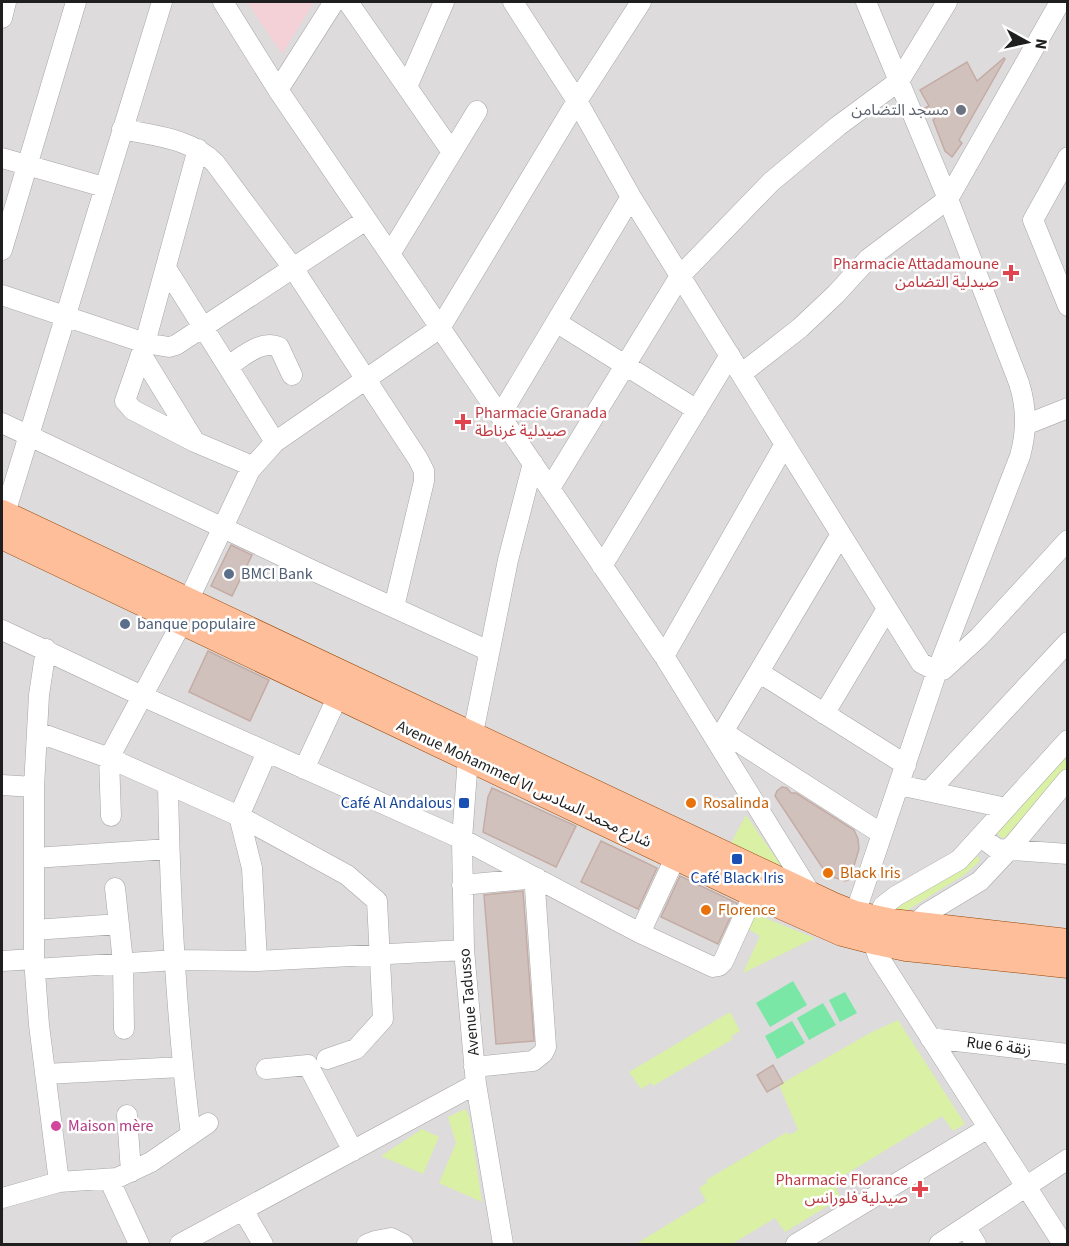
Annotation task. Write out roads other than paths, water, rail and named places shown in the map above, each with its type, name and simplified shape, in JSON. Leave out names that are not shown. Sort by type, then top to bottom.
[{"type":"main road","name":"Avenue Mohammed VI شارع محمد السادس","points":[[2,521],[471,747],[811,894],[868,925],[910,936],[1068,965]]},
{"type":"main road","name":"Avenue Mohammed VI شارع محمد السادس","points":[[185,611],[338,696],[471,747],[676,856],[754,894],[842,933],[868,925]]},
{"type":"main road","name":"Avenue Mohammed VI شارع محمد السادس","points":[[910,936],[1068,942]]},
{"type":"street","points":[[2,18],[6,2]]},
{"type":"street","points":[[2,250],[76,2]]},
{"type":"street","points":[[2,521],[162,2]]},
{"type":"street","points":[[223,2],[278,90],[366,220],[718,733],[811,894]]},
{"type":"street","points":[[278,90],[334,2]]},
{"type":"street","points":[[348,2],[452,152]]},
{"type":"street","points":[[407,87],[444,2]]},
{"type":"street","points":[[111,816],[109,758],[185,611],[252,466],[275,442],[440,328],[577,101],[641,2]]},
{"type":"street","points":[[866,2],[948,199],[1019,383],[1024,398],[1025,425],[1020,456],[937,671],[882,834],[868,925],[878,956],[1063,1245]]},
{"type":"street","points":[[550,488],[680,276],[771,182],[838,126],[899,81],[947,2]]},
{"type":"street","points":[[517,4],[577,101],[631,197],[921,663],[937,671],[943,670],[979,638],[1068,540]]},
{"type":"street","points":[[741,374],[800,328],[868,259],[948,199],[1060,12]]},
{"type":"street","points":[[390,254],[477,111]]},
{"type":"street","points":[[122,129],[186,143],[198,149],[215,163],[293,268],[418,459],[424,471],[422,491],[394,607]]},
{"type":"street","points":[[198,149],[143,349],[125,401],[133,410],[195,442],[252,466]]},
{"type":"street","points":[[1068,157],[1033,219],[1068,306]]},
{"type":"street","points":[[2,158],[104,187]]},
{"type":"street","points":[[501,414],[631,197]]},
{"type":"street","points":[[2,295],[143,349],[169,347],[176,345],[366,220]]},
{"type":"street","points":[[166,268],[275,442]]},
{"type":"street","points":[[556,322],[697,410]]},
{"type":"street","points":[[228,366],[260,346],[270,343],[279,347],[292,375]]},
{"type":"street","points":[[143,349],[195,442]]},
{"type":"street","points":[[603,566],[730,355]]},
{"type":"street","points":[[1025,425],[1068,408]]},
{"type":"street","points":[[2,423],[489,651]]},
{"type":"street","points":[[664,656],[785,444]]},
{"type":"street","name":"Avenue Tadusso","points":[[503,1245],[475,1075],[464,950],[462,839],[471,747],[489,651],[508,560],[533,463]]},
{"type":"street","points":[[718,733],[760,673],[841,534]]},
{"type":"street","points":[[824,714],[887,609]]},
{"type":"street","points":[[2,630],[142,696],[462,839],[640,933],[710,966],[719,966],[723,962],[754,894]]},
{"type":"street","points":[[929,791],[1068,642]]},
{"type":"street","points":[[46,649],[39,695],[34,787],[34,964],[59,1182]]},
{"type":"street","points":[[760,673],[906,765]]},
{"type":"street","points":[[304,769],[338,696]]},
{"type":"street","points":[[37,732],[109,758],[239,816],[347,875],[377,901],[383,1019],[356,1049],[327,1059]]},
{"type":"street","points":[[718,733],[882,834]]},
{"type":"street","points":[[868,925],[889,900],[959,860],[1068,740]]},
{"type":"street","points":[[257,961],[252,868],[239,816],[267,752]]},
{"type":"street","points":[[910,936],[927,913],[980,881],[1068,779]]},
{"type":"street","points":[[168,784],[169,849],[182,1067],[191,1136]]},
{"type":"street","points":[[2,785],[34,787]]},
{"type":"street","points":[[899,785],[1006,808]]},
{"type":"street","points":[[981,837],[990,846],[1008,851],[1068,854]]},
{"type":"street","points":[[34,858],[169,849]]},
{"type":"street","points":[[640,933],[676,856]]},
{"type":"street","points":[[462,885],[537,878]]},
{"type":"street","points":[[180,1245],[354,1151],[475,1075],[539,1058],[546,1047],[535,888],[537,878]]},
{"type":"street","points":[[115,888],[123,962],[124,1029]]},
{"type":"street","points":[[34,930],[119,924]]},
{"type":"street","points":[[2,961],[34,964],[176,960],[257,961],[464,950]]},
{"type":"street","name":"Rue 6 زنقة","points":[[930,1038],[1067,1055]]},
{"type":"street","points":[[266,1069],[308,1065],[354,1151]]},
{"type":"street","points":[[45,1074],[182,1067]]},
{"type":"street","points":[[127,1115],[131,1172]]},
{"type":"street","points":[[2,1198],[59,1182],[109,1179],[131,1172],[160,1157],[208,1123]]},
{"type":"street","points":[[796,1245],[817,1239],[988,1128]]},
{"type":"street","points":[[939,1245],[971,1236],[1026,1188],[1068,1159]]},
{"type":"street","points":[[109,1179],[139,1245]]},
{"type":"street","points":[[243,1210],[263,1245]]},
{"type":"street","points":[[367,1245],[375,1240],[391,1238],[403,1245]]},
{"type":"place","name":"مسجد التضامن","points":[[961,110]]},
{"type":"place","name":"Pharmacie Attadamoune صيدلية التضامن","points":[[1011,273]]},
{"type":"place","name":"Pharmacie Granada صيدلية غرناطة","points":[[463,422]]},
{"type":"place","name":"BMCI Bank","points":[[229,574]]},
{"type":"place","name":"banque populaire","points":[[125,624]]},
{"type":"place","name":"Café Al Andalous","points":[[464,803]]},
{"type":"place","name":"Rosalinda","points":[[691,803]]},
{"type":"place","name":"Café Black Iris","points":[[737,859]]},
{"type":"place","name":"Black Iris","points":[[828,873]]},
{"type":"place","name":"Florence","points":[[706,910]]},
{"type":"place","name":"Maison mère","points":[[56,1126]]},
{"type":"place","name":"Pharmacie Florance صيدلية فلورانس","points":[[920,1189]]}]
